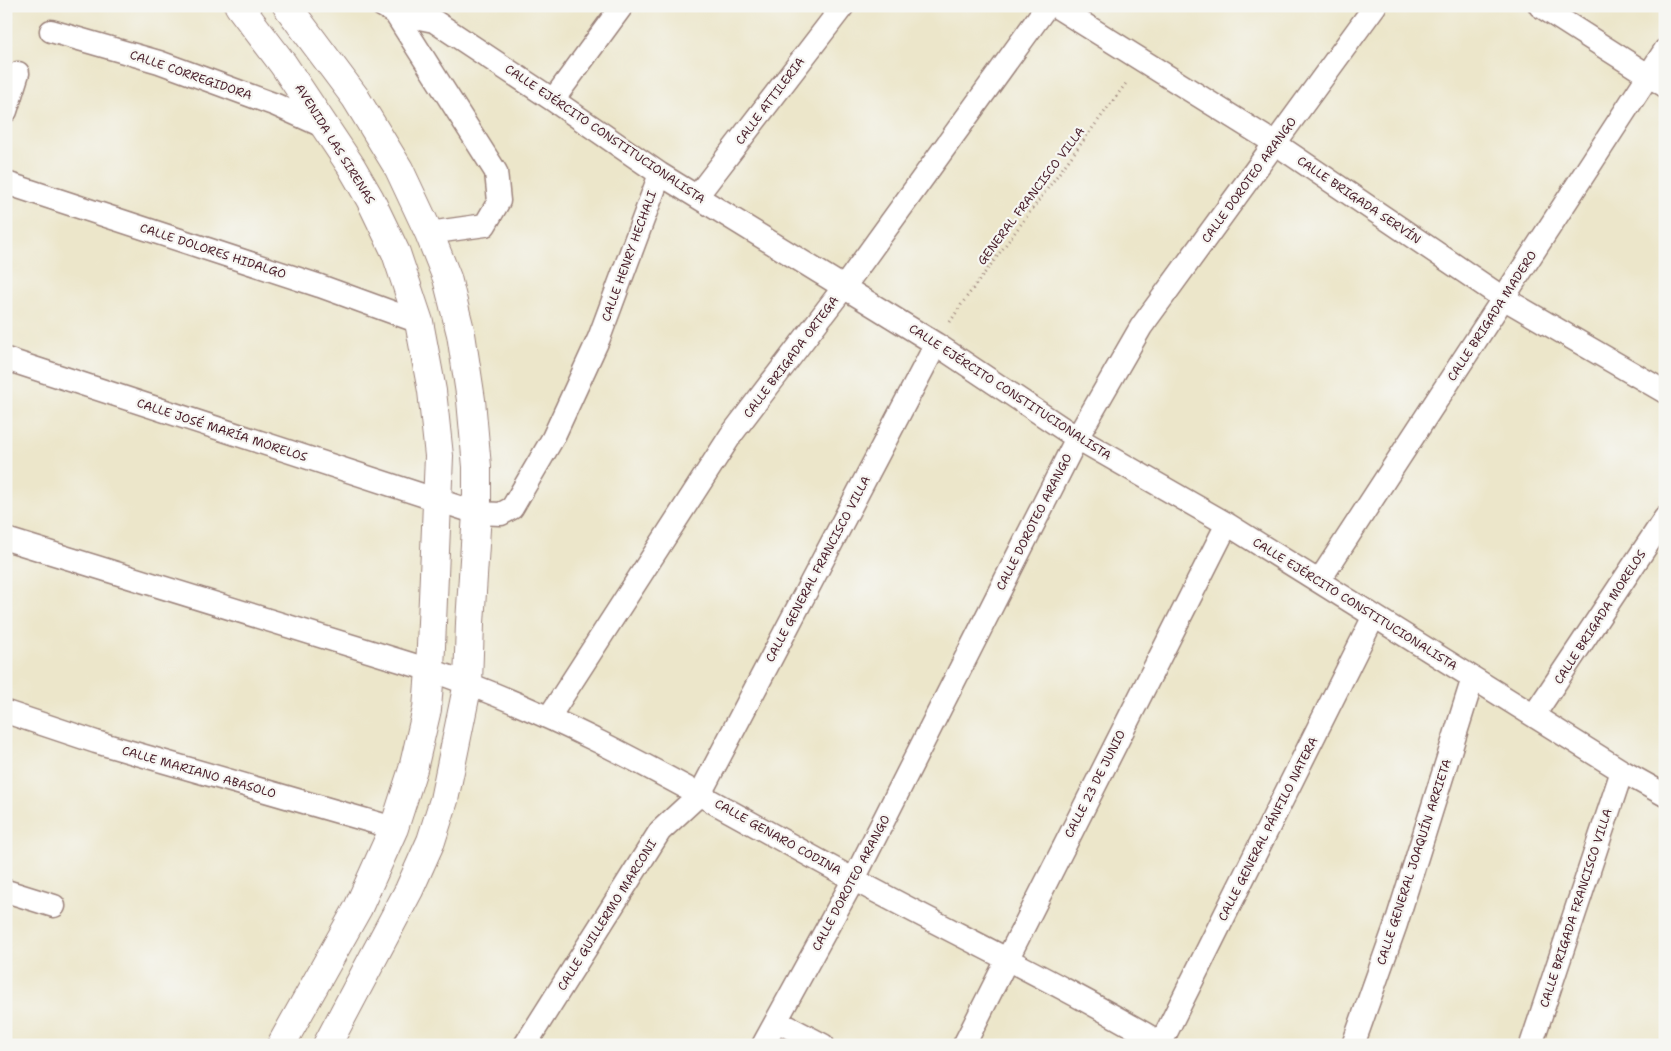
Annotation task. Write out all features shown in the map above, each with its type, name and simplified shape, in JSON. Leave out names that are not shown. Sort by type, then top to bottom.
[{"type":"main road","name":"AVENIDA LAS SIRENAS","points":[[239,6],[283,64],[327,128],[370,199],[396,253],[419,322],[432,391],[439,456],[439,500],[427,708],[413,769],[394,828],[358,908],[281,1045]]},
{"type":"main road","points":[[287,6],[355,97],[399,169],[429,233],[447,278],[461,334],[472,400],[477,467],[477,513],[468,683],[444,800],[431,842],[409,890],[327,1045]]},
{"type":"street","points":[[553,100],[622,6]]},
{"type":"street","name":"CALLE ATTILERIA","points":[[697,196],[843,6]]},
{"type":"street","name":"CALLE BRIGADA ORTEGA","points":[[549,717],[731,435],[844,287],[1048,6]]},
{"type":"street","name":"CALLE BRIGADA SERVÍN","points":[[1055,6],[1276,144],[1503,298],[1665,392]]},
{"type":"street","name":"CALLE DOROTEO ARANGO","points":[[762,1045],[854,879],[1077,438],[1141,327],[1276,144],[1374,6]]},
{"type":"street","points":[[1540,6],[1657,81]]},
{"type":"street","points":[[392,9],[496,172],[499,201],[485,226],[429,233]]},
{"type":"street","name":"CALLE EJÉRCITO CONSTITUCIONALISTA","points":[[392,9],[434,21],[660,174],[936,344],[1077,438],[1227,524],[1622,771],[1665,794]]},
{"type":"street","name":"CALLE CORREGIDORA","points":[[51,31],[159,62],[276,105],[327,128]]},
{"type":"street","name":"CALLE BRIGADA MADERO","points":[[1319,582],[1503,298],[1657,81],[1665,50]]},
{"type":"street","points":[[6,112],[18,73]]},
{"type":"street","name":"CALLE HENRY HECHALI","points":[[477,513],[501,514],[512,508],[553,438],[599,338],[660,174]]},
{"type":"street","name":"CALLE DOLORES HIDALGO","points":[[6,183],[320,286],[419,322]]},
{"type":"street","name":"CALLE GENERAL FRANCISCO VILLA","points":[[700,794],[936,344]]},
{"type":"street","name":"CALLE JOSÉ MARÍA MORELOS","points":[[6,359],[477,513]]},
{"type":"street","name":"CALLE BRIGADA MORELOS","points":[[1534,715],[1665,518]]},
{"type":"street","name":"CALLE 23 DE JUNIO","points":[[964,1045],[1227,524]]},
{"type":"street","name":"CALLE GENARO CODINA","points":[[6,539],[430,670],[468,683],[549,717],[700,794],[854,879],[1007,958],[1162,1044]]},
{"type":"street","name":"CALLE GENERAL PÁNFILO NATERA","points":[[1162,1044],[1374,616]]},
{"type":"street","name":"CALLE GENERAL JOAQUÍN ARRIETA","points":[[1353,1045],[1396,924],[1473,678]]},
{"type":"street","name":"CALLE MARIANO ABASOLO","points":[[6,712],[96,742],[394,828]]},
{"type":"street","name":"CALLE BRIGADA FRANCISCO VILLA","points":[[1531,1045],[1622,771]]},
{"type":"street","name":"CALLE GUILLERMO MARCONI","points":[[525,1045],[660,831],[700,794]]},
{"type":"street","points":[[6,891],[54,906]]},
{"type":"street","points":[[777,1021],[823,1045]]},
{"type":"path","name":"GENERAL FRANCISCO VILLA","points":[[936,344],[963,302],[1143,61]]}]
